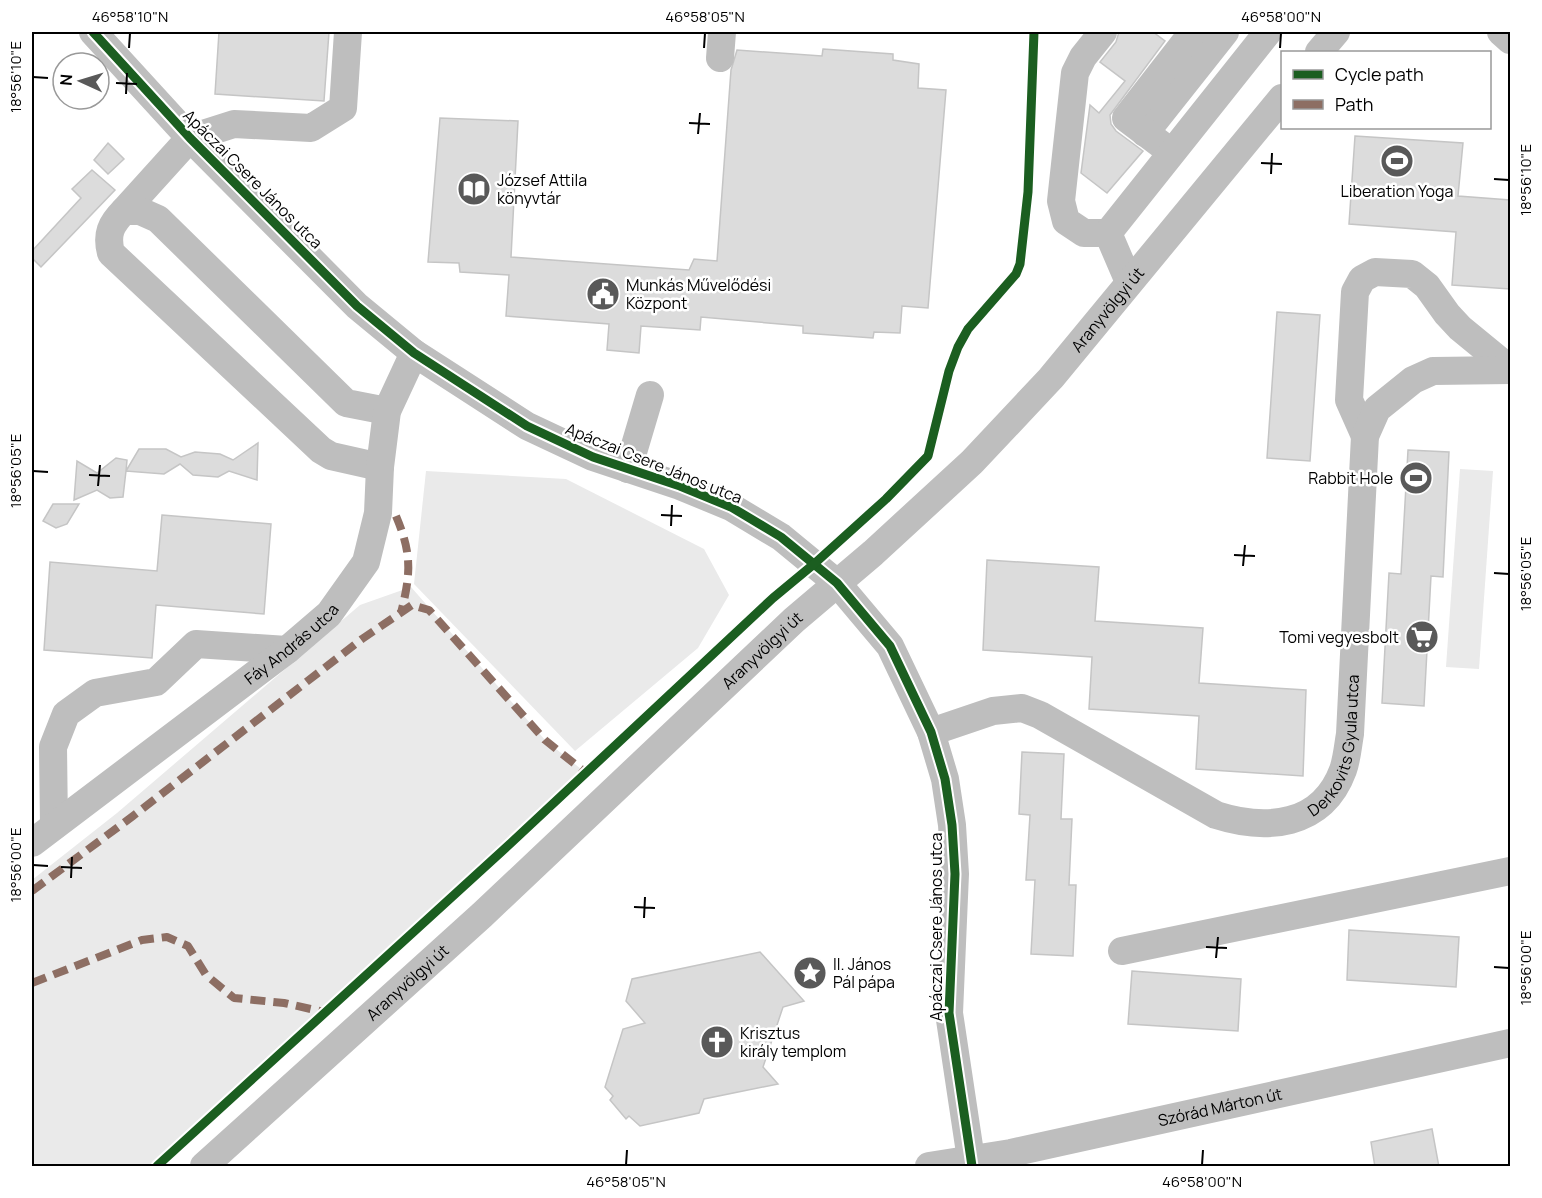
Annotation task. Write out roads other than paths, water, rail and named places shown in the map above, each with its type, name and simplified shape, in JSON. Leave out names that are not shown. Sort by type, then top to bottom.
[{"type":"street","name":"Apáczai Csere János utca","points":[[93,32],[190,138],[357,306],[414,353],[527,426],[593,457],[731,507],[781,537],[837,583],[890,646],[931,732],[945,779],[952,825],[955,874],[949,1013],[972,1163]]},
{"type":"street","name":"Apáczai Csere János utca","points":[[190,138],[234,124],[311,128],[343,108],[348,32]]},
{"type":"street","points":[[1103,32],[1083,57],[1075,73],[1061,201],[1066,220],[1084,233],[1108,233]]},
{"type":"street","points":[[1171,152],[1126,118],[1193,32]]},
{"type":"street","points":[[1145,133],[1225,32]]},
{"type":"street","points":[[1108,233],[1268,32]]},
{"type":"street","points":[[1320,51],[1336,32]]},
{"type":"street","points":[[1501,32],[1510,40]]},
{"type":"street","name":"Aranyvölgyi út","points":[[204,1167],[482,915],[786,628],[972,462],[1051,378],[1281,99]]},
{"type":"street","points":[[190,138],[109,230],[111,253],[321,450],[331,456],[380,467]]},
{"type":"street","points":[[124,211],[140,211],[158,219],[346,403],[387,411]]},
{"type":"street","points":[[1108,233],[1129,282]]},
{"type":"street","points":[[1365,436],[1349,400],[1355,292],[1362,279],[1375,272],[1412,274],[1427,286],[1447,314],[1461,328],[1510,370]]},
{"type":"street","name":"Fáy András utca","points":[[43,835],[287,650],[329,614],[366,561],[378,513],[380,467],[387,411],[414,353]]},
{"type":"street","name":"Derkovits Gyula utca","points":[[931,732],[993,711],[1022,708],[1040,715],[1216,815],[1239,822],[1264,824],[1307,815],[1324,800],[1343,770],[1350,734],[1365,436],[1377,409],[1413,380],[1433,371],[1510,370]]},
{"type":"street","points":[[628,469],[650,395]]},
{"type":"street","points":[[43,835],[53,747],[66,714],[95,693],[156,682],[196,644],[287,650]]},
{"type":"street","points":[[1122,951],[1510,871]]},
{"type":"street","name":"Szórád Márton út","points":[[929,1167],[972,1163],[1510,1043]]},
{"type":"place","name":"Liberation Yoga","points":[[1397,161]]},
{"type":"place","name":"József Attila könyvtár","points":[[474,189]]},
{"type":"place","name":"Munkás Művelődési Központ","points":[[603,294]]},
{"type":"place","name":"Rabbit Hole","points":[[1416,478]]},
{"type":"place","name":"Tomi vegyesbolt","points":[[1422,637]]},
{"type":"place","name":"II. János Pál pápa","points":[[810,973]]},
{"type":"place","name":"Krisztus király templom","points":[[717,1042]]}]
